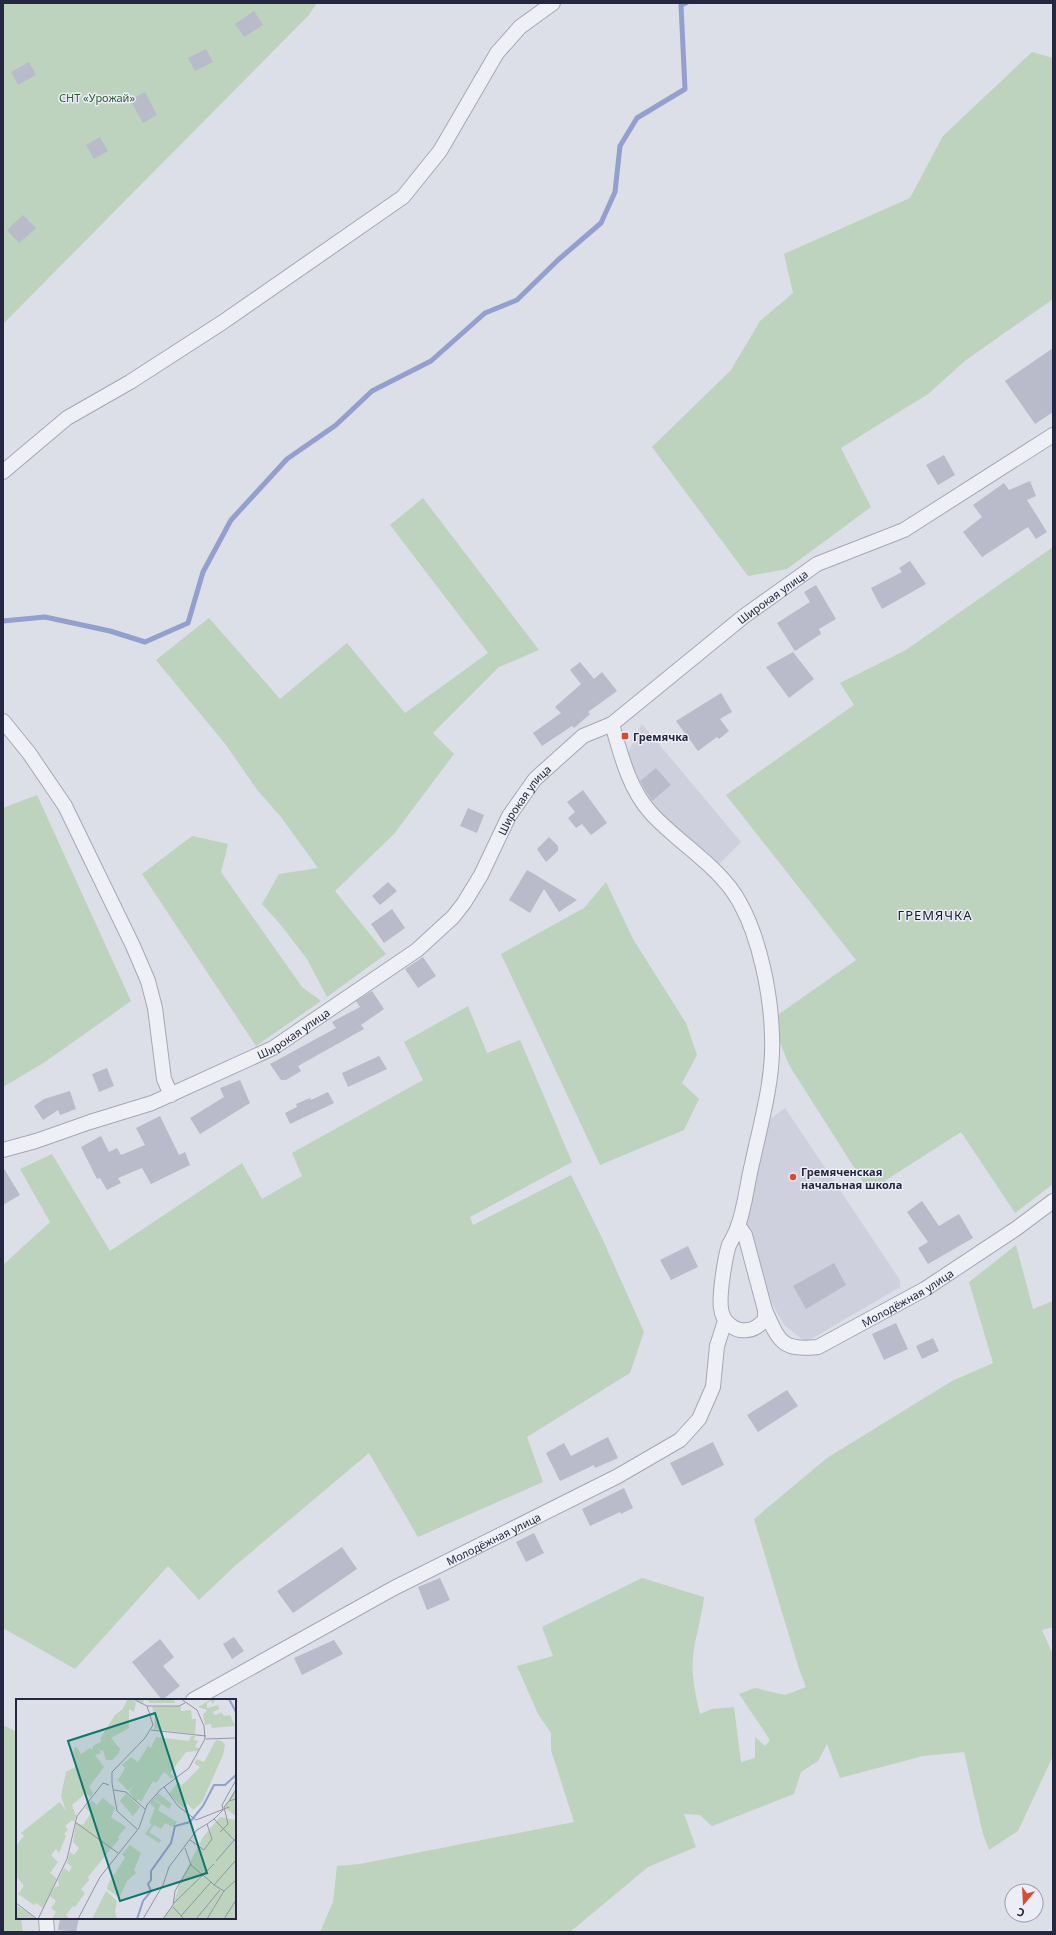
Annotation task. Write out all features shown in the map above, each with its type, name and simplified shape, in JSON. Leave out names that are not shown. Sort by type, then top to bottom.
[{"type":"street","points":[[3,472],[66,418],[130,382],[223,322],[403,197],[440,151],[497,53],[520,27],[554,3]]},
{"type":"street","name":"Широкая улица","points":[[3,1150],[36,1141],[90,1122],[152,1103],[273,1048],[417,950],[453,917],[464,903],[481,875],[509,816],[535,779],[583,736],[612,724],[744,617],[779,590],[817,564],[904,530],[956,495],[1020,458],[1053,435]]},
{"type":"street","points":[[3,722],[29,753],[66,806],[133,946],[148,981],[155,1008],[164,1079],[171,1095]]},
{"type":"street","points":[[612,724],[624,766],[636,791],[651,812],[720,877],[740,902],[751,929],[761,963],[768,998],[772,1036],[772,1058],[768,1090],[738,1225],[728,1247],[722,1284],[721,1308],[725,1321],[734,1328],[747,1331],[757,1327],[765,1320],[765,1310]]},
{"type":"street","name":"Молодёжная улица","points":[[738,1225],[745,1236],[765,1310],[777,1337],[789,1346],[803,1348],[818,1347],[854,1326],[924,1290],[1017,1228],[1053,1201]]},
{"type":"street","name":"Молодёжная улица","points":[[195,1699],[394,1588],[618,1476],[680,1440],[699,1420],[713,1387],[717,1346],[725,1321]]},
{"type":"street","points":[[46,1919],[47,1932]]},
{"type":"shaded area","points":[[642,724],[741,842],[713,870],[651,813],[623,764]]},
{"type":"shaded area","name":"Гремяченская начальная школа","points":[[785,1108],[900,1280],[900,1287],[806,1342],[784,1325],[766,1292],[744,1232],[765,1123]]},
{"type":"green space","name":"СНТ «Урожай»","points":[[3,3],[317,3],[308,16],[3,324]]},
{"type":"green space","points":[[1032,52],[1053,58],[1053,299],[966,360],[928,394],[841,448],[871,507],[787,569],[748,576],[652,447],[731,370],[760,321],[793,293],[784,254],[910,198],[943,136]]},
{"type":"green space","points":[[423,498],[539,650],[499,667],[433,733],[454,754],[394,834],[335,891],[386,954],[327,997],[307,959],[280,924],[262,904],[279,874],[318,868],[281,817],[258,791],[226,745],[156,660],[209,618],[280,699],[347,643],[405,713],[488,653],[390,525]]},
{"type":"green space","points":[[1053,547],[1053,1184],[1015,1213],[961,1132],[869,1191],[789,1065],[779,1040],[779,1014],[856,960],[726,795],[854,705],[840,683],[906,650]]},
{"type":"green space","points":[[37,795],[131,1001],[45,1062],[3,1087],[3,808]]},
{"type":"green space","points":[[192,836],[228,844],[221,872],[302,987],[321,1001],[256,1046],[142,874]]},
{"type":"green space","points":[[606,882],[633,939],[686,1023],[697,1055],[682,1083],[699,1099],[684,1130],[600,1165],[501,954],[584,908]]},
{"type":"green space","points":[[468,1006],[487,1053],[520,1040],[572,1162],[470,1217],[473,1225],[571,1175],[602,1238],[644,1332],[630,1373],[527,1437],[543,1482],[418,1537],[369,1453],[236,1565],[199,1600],[168,1566],[75,1669],[3,1628],[3,1265],[50,1222],[20,1169],[52,1154],[110,1251],[242,1163],[262,1199],[302,1176],[292,1153],[423,1080],[404,1042]]},
{"type":"green space","points":[[1016,1245],[1033,1309],[1053,1301],[1053,1627],[1042,1630],[1053,1655],[1053,1756],[1018,1831],[989,1850],[983,1834],[964,1752],[923,1756],[840,1778],[827,1744],[818,1761],[801,1772],[794,1794],[712,1826],[700,1815],[684,1814],[696,1847],[648,1867],[570,1932],[320,1932],[333,1902],[337,1866],[360,1864],[574,1822],[551,1750],[551,1733],[538,1714],[517,1666],[553,1656],[542,1627],[642,1578],[704,1597],[693,1657],[695,1690],[700,1714],[712,1709],[734,1707],[741,1762],[755,1758],[755,1737],[765,1746],[770,1740],[739,1694],[755,1688],[785,1695],[806,1687],[799,1669],[754,1519],[827,1458],[952,1381],[993,1363],[969,1282]]},
{"type":"green space","points":[[3,1725],[16,1732],[16,1919],[21,1919],[23,1932],[3,1932]]},
{"type":"building","points":[[254,11],[263,25],[244,37],[235,24]]},
{"type":"building","points":[[206,49],[213,62],[195,71],[188,58]]},
{"type":"building","points":[[29,62],[36,75],[18,85],[11,72]]},
{"type":"building","points":[[145,92],[157,115],[143,123],[130,100]]},
{"type":"building","points":[[100,137],[108,151],[94,159],[86,145]]},
{"type":"building","points":[[23,215],[36,228],[19,243],[7,230]]},
{"type":"building","points":[[1053,348],[1053,412],[1035,424],[1005,381]]},
{"type":"building","points":[[944,455],[955,475],[938,485],[926,465]]},
{"type":"building","points":[[1030,481],[1036,496],[1027,500],[1047,532],[1036,539],[1028,527],[982,557],[963,532],[982,517],[973,505],[1004,483],[1009,490]]},
{"type":"building","points":[[910,561],[926,584],[882,609],[871,588],[902,572],[899,568]]},
{"type":"building","points":[[816,585],[836,619],[819,629],[821,634],[795,651],[777,623],[810,602],[804,592]]},
{"type":"building","points":[[793,652],[814,679],[789,698],[766,667]]},
{"type":"building","points":[[580,662],[594,679],[602,672],[617,691],[588,712],[590,714],[574,728],[572,726],[542,746],[533,733],[561,713],[555,707],[581,684],[570,670]]},
{"type":"building","points":[[721,693],[732,712],[720,719],[729,731],[719,739],[717,737],[698,751],[676,721]]},
{"type":"building","points":[[656,768],[671,785],[652,801],[640,781]]},
{"type":"building","points":[[583,790],[607,823],[591,835],[582,824],[576,828],[568,818],[575,812],[567,802]]},
{"type":"building","points":[[468,808],[484,815],[477,833],[460,826]]},
{"type":"building","points":[[549,837],[558,846],[558,851],[546,862],[537,849]]},
{"type":"building","points":[[527,870],[577,900],[559,912],[544,889],[530,913],[509,900]]},
{"type":"building","points":[[388,882],[397,891],[380,905],[372,896]]},
{"type":"building","points":[[392,909],[405,928],[384,943],[371,924]]},
{"type":"building","points":[[423,957],[436,976],[418,988],[405,969]]},
{"type":"building","points":[[372,991],[384,1009],[361,1025],[364,1029],[298,1066],[301,1071],[286,1080],[281,1080],[270,1064],[336,1028],[332,1022],[360,1007],[356,1001]]},
{"type":"building","points":[[379,1056],[387,1069],[348,1087],[342,1073]]},
{"type":"building","points":[[107,1068],[114,1086],[99,1092],[92,1074]]},
{"type":"building","points":[[240,1080],[250,1103],[200,1134],[190,1118],[224,1097],[220,1088]]},
{"type":"building","points":[[70,1091],[76,1109],[60,1115],[58,1110],[43,1120],[34,1106],[44,1099]]},
{"type":"building","points":[[328,1092],[334,1103],[290,1124],[285,1113],[297,1107],[296,1104],[310,1098],[311,1100]]},
{"type":"building","points":[[160,1116],[179,1155],[185,1152],[190,1165],[151,1184],[142,1168],[118,1178],[121,1183],[107,1190],[100,1178],[97,1179],[81,1147],[101,1136],[109,1152],[117,1148],[121,1155],[145,1145],[136,1128]]},
{"type":"building","points":[[3,1167],[20,1195],[3,1205]]},
{"type":"building","points":[[922,1201],[939,1226],[959,1214],[973,1238],[928,1264],[918,1248],[928,1242],[907,1212]]},
{"type":"building","points":[[688,1246],[698,1267],[671,1280],[660,1260]]},
{"type":"building","points":[[834,1263],[846,1285],[806,1309],[793,1286]]},
{"type":"building","points":[[896,1323],[908,1349],[884,1360],[872,1334]]},
{"type":"building","points":[[933,1338],[939,1351],[922,1359],[916,1346]]},
{"type":"building","points":[[787,1390],[798,1406],[758,1432],[747,1415]]},
{"type":"building","points":[[608,1437],[618,1458],[595,1468],[594,1465],[560,1481],[546,1453],[564,1443],[571,1456]]},
{"type":"building","points":[[713,1442],[724,1465],[682,1486],[670,1463]]},
{"type":"building","points":[[624,1488],[633,1508],[621,1514],[620,1512],[590,1526],[582,1509]]},
{"type":"building","points":[[534,1533],[544,1553],[526,1562],[516,1542]]},
{"type":"building","points":[[342,1547],[357,1569],[293,1613],[277,1591]]},
{"type":"building","points":[[440,1578],[450,1600],[427,1610],[418,1587]]},
{"type":"building","points":[[234,1637],[244,1651],[232,1659],[223,1644]]},
{"type":"building","points":[[160,1639],[174,1657],[163,1666],[180,1686],[161,1699],[132,1662]]},
{"type":"building","points":[[334,1640],[343,1654],[302,1675],[294,1658]]},
{"type":"building","points":[[60,1919],[79,1919],[76,1932],[58,1930]]},
{"type":"waterway","points":[[3,621],[45,617],[110,631],[145,642],[188,623],[203,572],[231,520],[287,459],[336,425],[372,391],[431,361],[485,313],[517,300],[558,260],[601,223],[615,192],[620,146],[637,118],[685,89],[681,5],[686,3]]},
{"type":"place","name":"Гремячка","points":[[625,736]]},
{"type":"place","name":"Гремяченская начальная школа","points":[[793,1177]]},
{"type":"district","name":"ГРЕМЯЧКА","points":[[935,915]]}]
